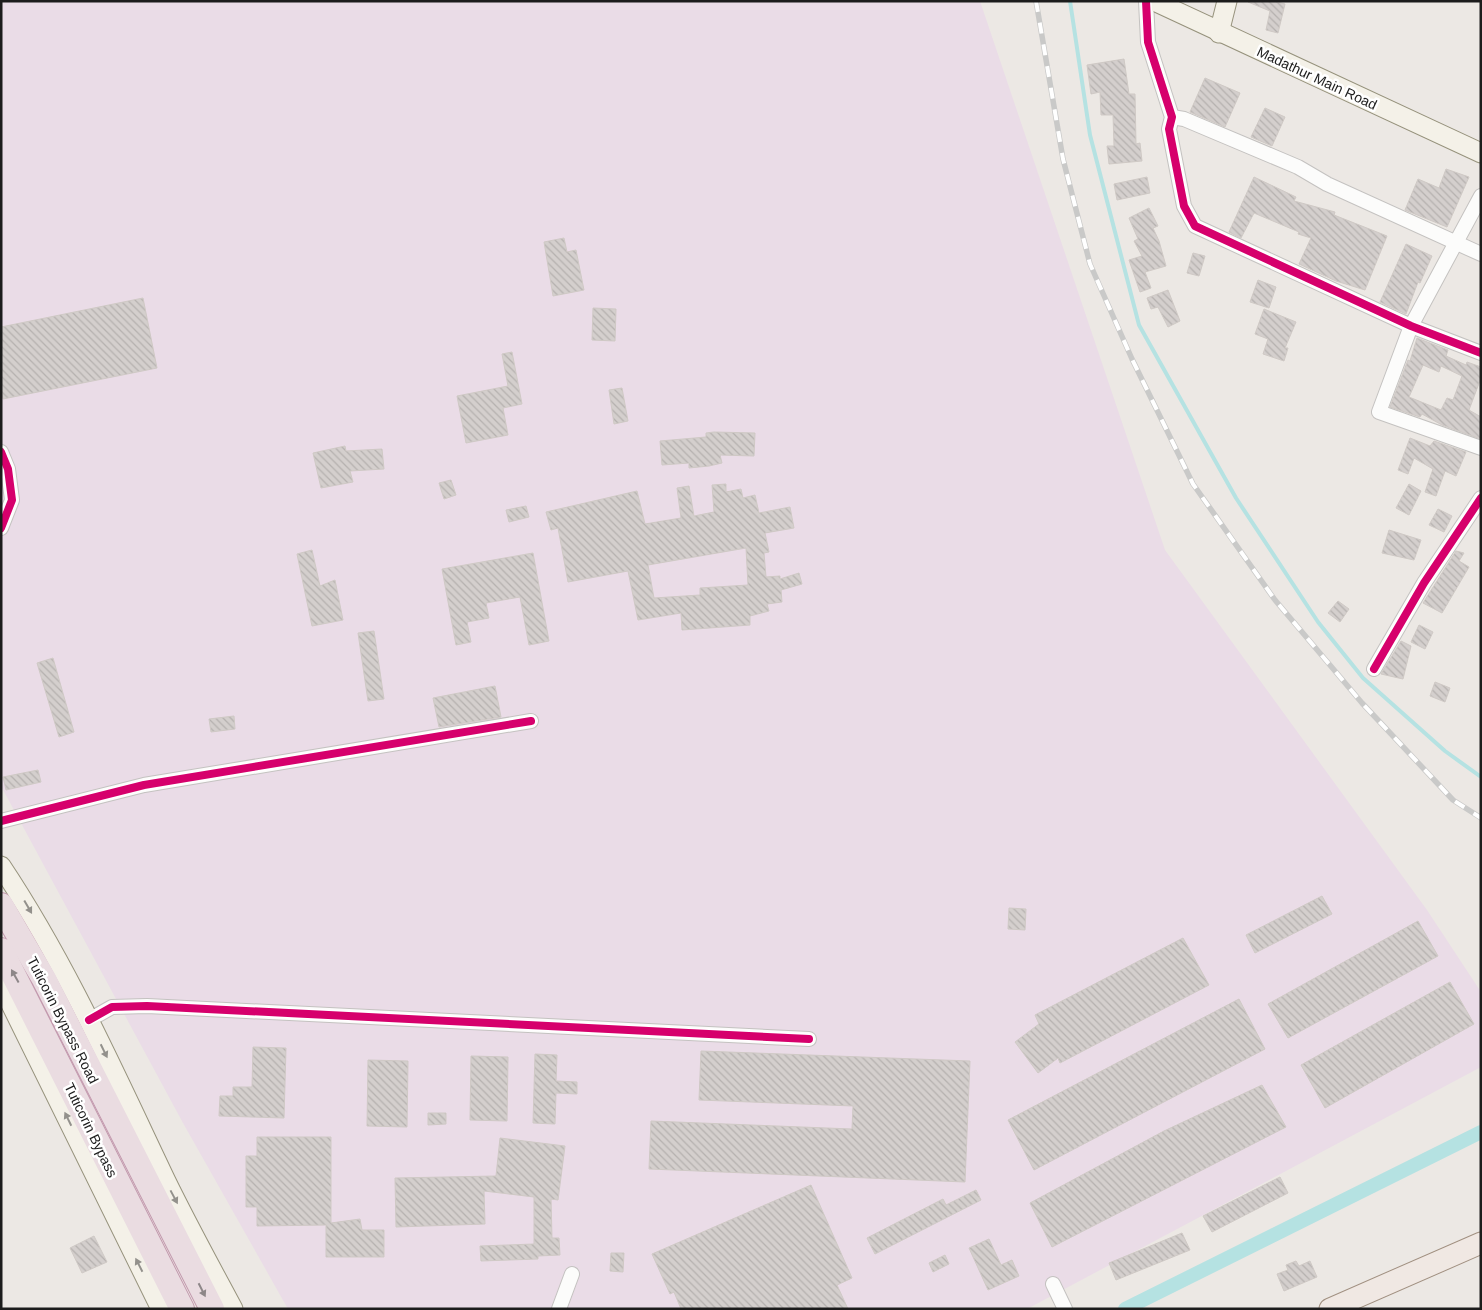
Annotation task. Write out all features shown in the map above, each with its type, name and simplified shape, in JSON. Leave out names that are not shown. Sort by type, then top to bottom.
[{"type":"highway","name":"Tuticorin Bypass Road","points":[[1,905],[44,979],[122,1136]]},
{"type":"highway","name":"Tuticorin Bypass","points":[[1,950],[182,1309]]},
{"type":"highway","name":"Tuticorin Bypass","points":[[122,1136],[212,1309]]},
{"type":"main road","points":[[1330,1309],[1481,1243]]},
{"type":"street","points":[[1146,1],[1148,42],[1172,117],[1169,129],[1184,206],[1194,226],[1411,326],[1481,353]]},
{"type":"street","name":"Madathur Main Road","points":[[1154,1],[1219,33],[1481,152]]},
{"type":"street","points":[[1219,33],[1227,1]]},
{"type":"street","points":[[1172,117],[1184,118],[1298,167],[1327,184],[1481,254]]},
{"type":"street","points":[[1481,196],[1411,326],[1379,412],[1481,448]]},
{"type":"street","points":[[1,452],[8,469],[12,500],[1,528]]},
{"type":"street","points":[[1374,669],[1424,583],[1481,498]]},
{"type":"street","points":[[1,821],[144,785],[531,721]]},
{"type":"street","points":[[1,866],[27,905],[89,1020],[167,1184],[232,1309]]},
{"type":"street","points":[[1,984],[161,1309]]},
{"type":"street","points":[[89,1020],[112,1008],[147,1006],[810,1039]]},
{"type":"street","points":[[559,1309],[572,1274]]},
{"type":"street","points":[[1053,1284],[1065,1309]]},
{"type":"shaded area","points":[[1,1],[980,1],[1165,550],[1427,910],[1481,992],[1481,1067],[1027,1309],[288,1309],[183,1123],[1,786]]},
{"type":"building","points":[[1273,1],[1285,4],[1278,33],[1266,30],[1270,11],[1248,2]]},
{"type":"building","points":[[1124,59],[1129,94],[1135,94],[1136,144],[1140,143],[1142,161],[1109,164],[1107,146],[1114,146],[1113,115],[1101,115],[1100,92],[1091,94],[1087,65]]},
{"type":"building","points":[[1205,78],[1240,93],[1225,127],[1190,112]]},
{"type":"building","points":[[1265,108],[1285,117],[1272,146],[1251,137]]},
{"type":"building","points":[[1446,169],[1469,177],[1447,227],[1405,210],[1418,179],[1439,188]]},
{"type":"building","points":[[1147,177],[1150,193],[1117,200],[1114,184]]},
{"type":"building","points":[[1254,177],[1296,197],[1294,201],[1335,212],[1334,215],[1387,236],[1365,290],[1336,281],[1299,264],[1311,238],[1298,234],[1299,232],[1254,213],[1241,238],[1229,232]]},
{"type":"building","points":[[1149,208],[1158,226],[1153,228],[1166,266],[1145,272],[1151,288],[1140,292],[1129,260],[1142,256],[1134,241],[1138,239],[1129,218]]},
{"type":"building","points":[[564,238],[567,252],[576,250],[584,290],[553,296],[544,242]]},
{"type":"building","points":[[1406,244],[1432,256],[1420,283],[1418,282],[1406,314],[1380,302]]},
{"type":"building","points":[[1193,253],[1205,256],[1199,276],[1187,273]]},
{"type":"building","points":[[1258,280],[1276,287],[1269,308],[1250,302]]},
{"type":"building","points":[[1168,290],[1180,321],[1168,327],[1158,307],[1151,309],[1147,298]]},
{"type":"building","points":[[143,298],[157,368],[3,399],[1,389],[1,327]]},
{"type":"building","points":[[593,308],[616,309],[615,341],[592,340]]},
{"type":"building","points":[[1264,309],[1296,322],[1285,348],[1288,348],[1284,361],[1263,354],[1268,339],[1255,334]]},
{"type":"building","points":[[1417,338],[1448,350],[1446,356],[1466,365],[1467,362],[1481,367],[1481,378],[1469,410],[1481,417],[1481,439],[1442,425],[1422,414],[1420,417],[1390,407],[1408,360],[1410,361]],"holes":[[[1423,365],[1439,372],[1441,366],[1462,376],[1453,400],[1447,398],[1441,410],[1409,397]]]},
{"type":"building","points":[[512,352],[522,404],[503,408],[508,435],[466,443],[457,396],[508,386],[502,354]]},
{"type":"building","points":[[622,388],[628,421],[614,424],[609,390]]},
{"type":"building","points":[[706,433],[755,433],[754,456],[720,455],[722,463],[689,468],[689,463],[662,465],[660,441],[706,437]]},
{"type":"building","points":[[1410,438],[1430,446],[1434,441],[1466,452],[1456,476],[1445,471],[1436,496],[1425,492],[1433,469],[1414,458],[1408,474],[1398,470]]},
{"type":"building","points":[[345,446],[346,451],[382,449],[384,469],[350,471],[353,482],[321,488],[313,453]]},
{"type":"building","points":[[451,480],[456,495],[444,499],[439,483]]},
{"type":"building","points":[[726,484],[726,492],[741,489],[743,498],[755,495],[759,513],[790,507],[794,528],[765,533],[769,552],[764,553],[766,577],[780,576],[780,579],[799,573],[802,584],[781,590],[782,602],[767,604],[769,611],[750,616],[750,625],[682,630],[681,613],[638,620],[628,571],[568,582],[558,528],[551,530],[546,512],[637,491],[645,524],[681,518],[677,488],[689,486],[694,516],[714,512],[712,485]],"holes":[[[746,548],[748,585],[700,588],[700,595],[654,598],[648,565]]]},
{"type":"building","points":[[1409,484],[1421,491],[1409,515],[1396,508]]},
{"type":"building","points":[[526,506],[529,517],[509,522],[506,510]]},
{"type":"building","points":[[1438,509],[1452,516],[1444,532],[1429,525]]},
{"type":"building","points":[[1389,530],[1421,540],[1414,560],[1382,553]]},
{"type":"building","points":[[312,550],[320,586],[335,580],[343,620],[312,626],[297,554]]},
{"type":"building","points":[[1456,551],[1464,553],[1459,561],[1469,567],[1442,613],[1423,603]]},
{"type":"building","points":[[533,553],[549,641],[529,645],[520,597],[486,603],[489,618],[467,622],[471,642],[456,645],[442,569]]},
{"type":"building","points":[[1338,601],[1349,609],[1340,622],[1328,613]]},
{"type":"building","points":[[1419,625],[1433,632],[1425,649],[1411,642]]},
{"type":"building","points":[[374,631],[384,699],[368,701],[358,633]]},
{"type":"building","points":[[1401,641],[1411,646],[1403,679],[1381,674]]},
{"type":"building","points":[[53,658],[74,732],[59,737],[37,663]]},
{"type":"building","points":[[1435,682],[1450,688],[1445,702],[1430,696]]},
{"type":"building","points":[[495,686],[501,717],[439,727],[433,698]]},
{"type":"building","points":[[234,716],[235,729],[211,732],[209,719]]},
{"type":"building","points":[[38,770],[41,782],[6,790],[3,777]]},
{"type":"building","points":[[1322,896],[1332,914],[1255,953],[1246,935]]},
{"type":"building","points":[[1009,908],[1026,909],[1025,930],[1008,929]]},
{"type":"building","points":[[1418,921],[1438,956],[1288,1038],[1268,1004]]},
{"type":"building","points":[[1183,938],[1209,985],[1060,1063],[1058,1058],[1038,1073],[1015,1042],[1039,1024],[1035,1015]]},
{"type":"building","points":[[1450,982],[1474,1024],[1325,1108],[1301,1065]]},
{"type":"building","points":[[1239,999],[1265,1049],[1034,1170],[1008,1120]]},
{"type":"building","points":[[253,1047],[286,1048],[284,1118],[219,1116],[220,1096],[233,1096],[233,1087],[252,1087]]},
{"type":"building","points":[[701,1051],[970,1061],[965,1182],[649,1169],[651,1121],[852,1129],[853,1106],[699,1100]]},
{"type":"building","points":[[535,1054],[557,1055],[556,1081],[577,1082],[577,1094],[556,1093],[555,1124],[533,1123]]},
{"type":"building","points":[[471,1056],[508,1057],[507,1121],[470,1120]]},
{"type":"building","points":[[368,1060],[408,1061],[407,1127],[367,1126]]},
{"type":"building","points":[[1262,1085],[1286,1127],[1052,1247],[1030,1203],[1164,1131]]},
{"type":"building","points":[[428,1113],[446,1113],[446,1124],[428,1125]]},
{"type":"building","points":[[257,1137],[331,1137],[331,1223],[360,1219],[362,1230],[384,1230],[384,1257],[326,1257],[326,1225],[257,1226],[257,1207],[246,1207],[246,1156],[257,1156]]},
{"type":"building","points":[[500,1138],[565,1146],[558,1200],[551,1199],[552,1238],[559,1238],[560,1255],[538,1256],[538,1259],[481,1261],[480,1246],[534,1244],[534,1197],[484,1191],[485,1224],[396,1227],[395,1178],[496,1176]]},
{"type":"building","points":[[1280,1177],[1288,1193],[1212,1232],[1203,1216]]},
{"type":"building","points":[[811,1185],[852,1278],[837,1285],[848,1309],[681,1309],[674,1292],[670,1294],[652,1254]]},
{"type":"building","points":[[976,1190],[981,1200],[875,1254],[867,1238],[943,1199],[946,1205]]},
{"type":"building","points":[[1182,1233],[1190,1250],[1116,1280],[1109,1263]]},
{"type":"building","points":[[94,1236],[107,1262],[82,1273],[70,1248]]},
{"type":"building","points":[[989,1239],[1001,1265],[1012,1260],[1019,1276],[988,1290],[969,1248]]},
{"type":"building","points":[[611,1253],[624,1253],[623,1272],[610,1271]]},
{"type":"building","points":[[945,1255],[949,1264],[933,1272],[929,1263]]},
{"type":"building","points":[[1296,1261],[1299,1266],[1310,1261],[1317,1277],[1284,1291],[1277,1274],[1288,1270],[1286,1265]]},
{"type":"waterway","points":[[1070,1],[1090,135],[1139,325],[1236,498],[1318,622],[1363,678],[1445,751],[1481,777]]},
{"type":"waterway","points":[[1125,1309],[1481,1132]]},
{"type":"railway","points":[[1036,1],[1063,159],[1090,264],[1132,359],[1193,484],[1275,600],[1362,703],[1453,800],[1481,818]]},
{"type":"cycle path","points":[[1146,1],[1148,42],[1172,117],[1169,129],[1184,206],[1195,226],[1411,326],[1481,353]]},
{"type":"cycle path","points":[[1,452],[8,469],[12,500],[1,528]]},
{"type":"cycle path","points":[[1374,669],[1424,583],[1481,498]]},
{"type":"cycle path","points":[[1,821],[144,785],[531,721]]},
{"type":"cycle path","points":[[89,1020],[112,1007],[147,1006],[809,1039]]}]
